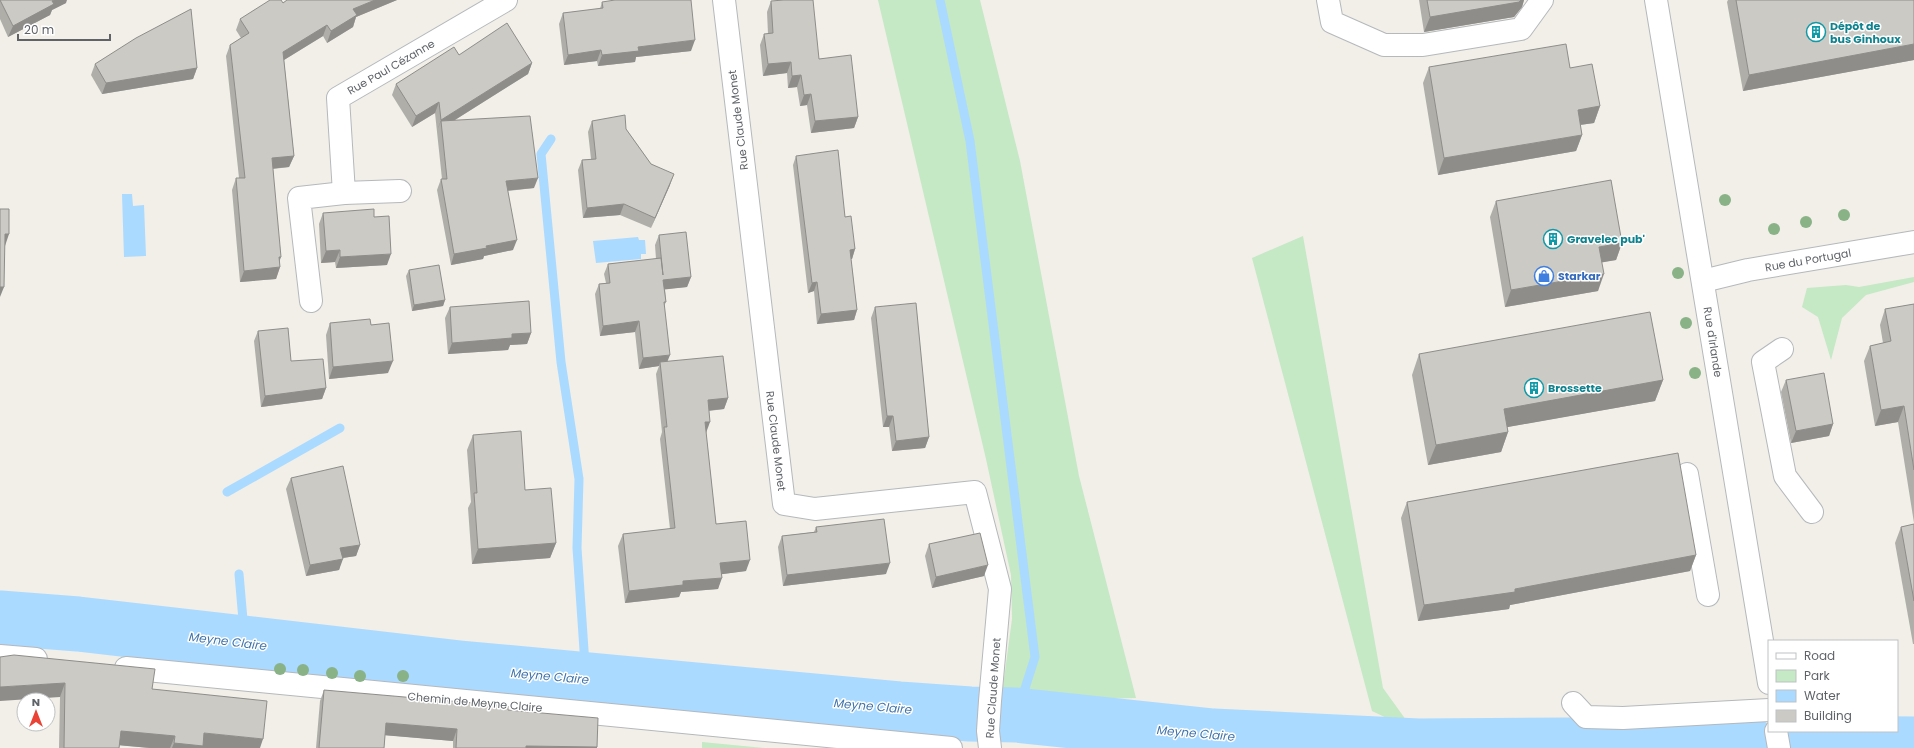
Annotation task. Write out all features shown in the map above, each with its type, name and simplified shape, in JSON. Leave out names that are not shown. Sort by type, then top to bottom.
[{"type":"street","name":"Rue Paul Cézanne","points":[[344,193],[338,98],[506,0]]},
{"type":"street","name":"Rue Claude Monet","points":[[724,0],[784,504],[815,509],[975,492],[1000,589],[990,701],[989,739]]},
{"type":"street","points":[[1328,0],[1332,22],[1384,45],[1423,45],[1521,29],[1542,0]]},
{"type":"street","name":"Rue d'Irlande","points":[[1656,0],[1768,677]]},
{"type":"street","points":[[311,301],[299,198],[344,193],[400,191]]},
{"type":"street","name":"Rue du Portugal","points":[[1703,281],[1748,270],[1914,242]]},
{"type":"street","points":[[1782,349],[1763,362],[1785,476],[1812,512]]},
{"type":"street","points":[[1687,474],[1708,595]]},
{"type":"street","points":[[0,656],[54,661]]},
{"type":"street","name":"Chemin de Meyne Claire","points":[[109,666],[951,748]]},
{"type":"street","points":[[1573,703],[1586,717],[1623,718],[1768,710]]},
{"type":"street","points":[[1776,732],[1779,748]]},
{"type":"green space","points":[[878,0],[980,0],[1020,161],[1079,476],[1136,698],[1001,701],[1012,619],[1011,575],[986,459]]},
{"type":"green space","points":[[1303,236],[1383,688],[1414,731],[1372,711],[1252,258]]},
{"type":"green space","points":[[1914,277],[1914,282],[1866,295],[1842,318],[1831,360],[1818,317],[1802,307],[1807,288],[1846,285],[1859,287]]},
{"type":"green space","points":[[702,742],[765,748],[702,748]]},
{"type":"water","points":[[122,194],[132,194],[133,206],[144,205],[146,256],[124,257]]},
{"type":"water","points":[[638,237],[639,240],[645,240],[646,254],[641,254],[641,259],[596,263],[593,241]]},
{"type":"building","points":[[0,0],[54,0],[52,1],[54,4],[13,26]]},
{"type":"building","points":[[270,0],[281,0],[283,3],[287,0],[375,0],[353,9],[357,15],[331,31],[327,25],[283,52],[294,156],[272,158],[281,257],[279,257],[280,267],[244,271],[236,178],[245,178],[230,45],[249,33],[240,19]]},
{"type":"building","points":[[615,0],[691,0],[695,40],[638,47],[639,51],[602,55],[601,50],[568,55],[563,13],[603,8],[602,2]]},
{"type":"building","points":[[813,0],[819,59],[851,55],[858,117],[815,121],[811,94],[804,95],[801,75],[792,76],[791,62],[768,64],[764,34],[773,33],[771,1]]},
{"type":"building","points":[[1427,0],[1521,0],[1519,2],[1430,17]]},
{"type":"building","name":"Dépôt de bus Ginhoux","points":[[1736,0],[1914,0],[1914,44],[1749,75]]},
{"type":"building","points":[[191,9],[197,68],[106,83],[95,64],[136,38]]},
{"type":"building","points":[[507,23],[532,63],[441,120],[439,102],[416,116],[396,84],[454,47],[459,55]]},
{"type":"building","points":[[1566,44],[1570,68],[1592,64],[1600,106],[1578,110],[1582,135],[1444,158],[1429,67]]},
{"type":"building","points":[[625,115],[626,129],[651,164],[674,174],[655,218],[624,204],[587,208],[582,160],[596,159],[592,121]]},
{"type":"building","points":[[530,116],[538,178],[506,181],[517,240],[486,246],[487,248],[454,254],[441,179],[447,179],[441,121]]},
{"type":"building","points":[[838,150],[845,217],[851,216],[855,249],[850,250],[857,310],[821,314],[817,282],[812,283],[796,156]]},
{"type":"building","name":"Gravelec pub'","points":[[1611,180],[1622,243],[1599,247],[1604,274],[1511,290],[1496,201]]},
{"type":"building","points":[[0,209],[9,209],[9,234],[5,234],[4,287],[0,287]]},
{"type":"building","points":[[374,209],[374,217],[389,216],[391,254],[340,257],[340,250],[326,251],[323,213]]},
{"type":"building","points":[[686,232],[691,277],[663,280],[670,355],[643,358],[639,321],[603,326],[599,284],[610,283],[608,264],[661,258],[663,275],[659,235]]},
{"type":"building","points":[[439,265],[445,300],[414,305],[409,270]]},
{"type":"building","points":[[529,301],[531,333],[512,334],[512,338],[452,343],[450,307]]},
{"type":"building","points":[[916,303],[929,437],[896,441],[893,416],[887,416],[875,307]]},
{"type":"building","points":[[1914,304],[1914,470],[1904,406],[1881,410],[1870,346],[1891,341],[1885,309]]},
{"type":"building","name":"Brossette","points":[[1650,312],[1663,380],[1504,409],[1508,432],[1436,445],[1419,354]]},
{"type":"building","points":[[370,319],[371,325],[389,323],[393,361],[333,367],[330,323]]},
{"type":"building","points":[[288,328],[291,361],[323,359],[326,388],[265,396],[258,331]]},
{"type":"building","points":[[723,356],[728,398],[708,400],[710,422],[705,422],[716,524],[746,521],[750,560],[720,563],[722,578],[683,581],[683,585],[629,591],[623,534],[675,528],[664,427],[667,427],[660,362]]},
{"type":"building","points":[[1824,373],[1833,424],[1796,431],[1786,380]]},
{"type":"building","points":[[521,431],[525,490],[551,488],[556,543],[478,549],[474,493],[477,493],[473,435]]},
{"type":"building","points":[[1678,453],[1696,555],[1515,589],[1515,592],[1424,605],[1407,502]]},
{"type":"building","points":[[343,466],[360,545],[340,548],[343,559],[310,565],[291,478]]},
{"type":"building","points":[[884,519],[890,563],[787,575],[782,536],[817,532],[816,527]]},
{"type":"building","points":[[1914,524],[1914,601],[1901,527]]},
{"type":"building","points":[[980,533],[988,565],[936,577],[929,544]]},
{"type":"building","points":[[14,655],[155,669],[152,689],[267,701],[263,739],[204,733],[203,746],[174,743],[175,736],[121,731],[119,748],[64,748],[65,683],[0,687],[0,657]]},
{"type":"building","points":[[324,690],[508,706],[508,710],[598,718],[597,747],[526,746],[526,748],[456,748],[457,729],[386,723],[384,748],[319,748]]},
{"type":"waterway","points":[[940,0],[970,141],[1035,657],[1013,726]]},
{"type":"waterway","points":[[551,139],[541,154],[561,362],[579,479],[577,548],[586,679]]},
{"type":"waterway","points":[[227,492],[340,428]]},
{"type":"waterway","points":[[239,574],[245,643]]},
{"type":"waterway","name":"Meyne Claire","points":[[0,618],[78,624],[460,668],[899,709],[970,714],[1016,715],[1213,736],[1418,746],[1749,744]]},
{"type":"waterway","name":"Meyne Claire","points":[[1807,743],[1914,744]]},
{"type":"place","name":"Dépôt de bus Ginhoux","points":[[1816,32]]},
{"type":"place","name":"Gravelec pub'","points":[[1553,239]]},
{"type":"place","name":"Starkar","points":[[1544,276]]},
{"type":"place","name":"Brossette","points":[[1534,388]]}]
